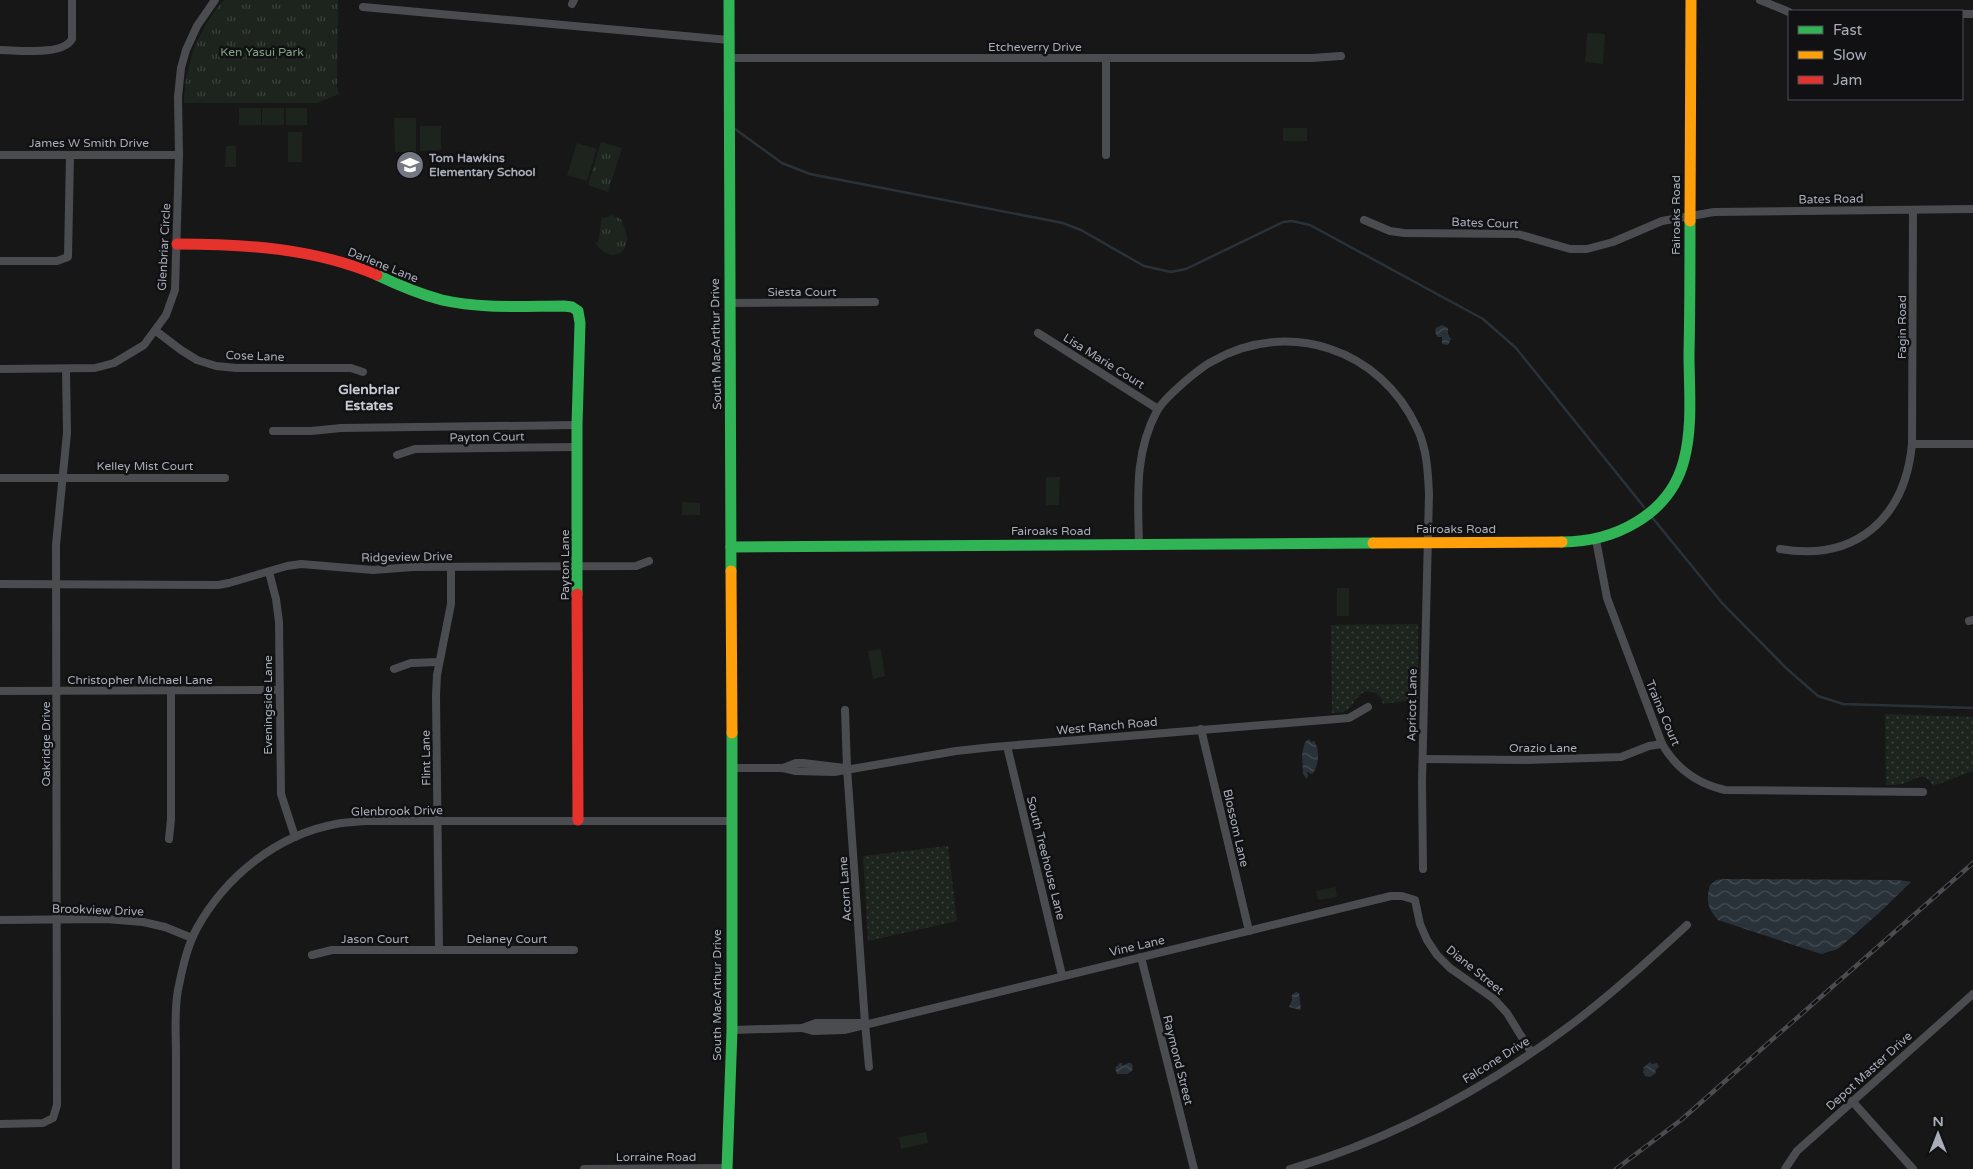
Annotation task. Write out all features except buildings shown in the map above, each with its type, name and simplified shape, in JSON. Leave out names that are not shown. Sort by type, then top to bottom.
[{"type":"street","points":[[0,50],[57,50],[66,47],[72,39],[72,0]]},
{"type":"street","name":"Glenbriar Circle","points":[[0,368],[95,368],[114,363],[144,345],[166,315],[175,290],[178,244],[178,97],[181,68],[186,50],[197,26],[214,0]]},
{"type":"street","name":"South MacArthur Drive","points":[[729,0],[732,768]]},
{"type":"street","name":"Fairoaks Road","points":[[731,547],[1596,540],[1620,533],[1634,525],[1655,508],[1674,486],[1683,466],[1689,425],[1691,0]]},
{"type":"street","points":[[1760,0],[1788,12]]},
{"type":"street","points":[[363,7],[729,40]]},
{"type":"street","name":"Etcheverry Drive","points":[[730,58],[820,60],[1312,58],[1340,56]]},
{"type":"street","points":[[1106,58],[1106,155]]},
{"type":"street","name":"James W Smith Drive","points":[[0,154],[179,155]]},
{"type":"street","points":[[0,261],[56,261],[68,257],[70,155]]},
{"type":"street","name":"Bates Road","points":[[1690,215],[1714,212],[1973,209]]},
{"type":"street","name":"Fagin Road","points":[[1780,549],[1806,552],[1827,551],[1838,548],[1861,537],[1871,529],[1889,512],[1902,492],[1911,462],[1912,444],[1913,210]]},
{"type":"street","name":"Bates Court","points":[[1364,220],[1390,231],[1404,233],[1518,234],[1570,249],[1587,249],[1613,242],[1662,220],[1690,215]]},
{"type":"street","name":"Darlene Lane","points":[[178,244],[240,244],[293,250],[354,266],[408,290],[443,300],[477,305],[564,306],[572,307],[578,311]]},
{"type":"street","name":"Siesta Court","points":[[729,303],[875,302]]},
{"type":"street","name":"Payton Lane","points":[[578,311],[580,323],[577,425],[579,566],[578,820]]},
{"type":"street","name":"Cose Lane","points":[[156,331],[197,360],[216,366],[236,368],[351,368],[363,372]]},
{"type":"street","name":"Lisa Marie Court","points":[[1038,333],[1158,409]]},
{"type":"street","name":"Apricot Lane","points":[[1158,409],[1189,377],[1205,365],[1226,354],[1245,346],[1262,342],[1293,341],[1321,346],[1355,360],[1390,386],[1403,402],[1417,428],[1428,466],[1423,869]]},
{"type":"street","name":"Oakridge Drive","points":[[0,1124],[43,1124],[53,1118],[57,1105],[56,545],[67,433],[66,369]]},
{"type":"street","points":[[1138,544],[1139,470],[1144,444],[1158,409]]},
{"type":"street","points":[[273,431],[311,431],[341,428],[577,425]]},
{"type":"street","points":[[1912,444],[1973,444]]},
{"type":"street","name":"Payton Court","points":[[397,455],[415,449],[578,447]]},
{"type":"street","name":"Kelley Mist Court","points":[[0,478],[225,478]]},
{"type":"street","name":"Traina Court","points":[[1596,540],[1607,598],[1662,744],[1676,763],[1690,775],[1706,785],[1725,790],[1923,792]]},
{"type":"street","name":"Ridgeview Drive","points":[[0,584],[218,585],[229,584],[301,564],[373,570],[451,567],[636,566],[649,561]]},
{"type":"street","name":"Flint Lane","points":[[439,950],[439,820],[436,696],[439,662],[451,604],[451,567]]},
{"type":"street","name":"Eveningside Lane","points":[[269,572],[276,599],[279,622],[281,794],[295,837]]},
{"type":"street","points":[[394,669],[410,663],[439,662]]},
{"type":"street","name":"Christopher Michael Lane","points":[[0,690],[279,690]]},
{"type":"street","points":[[169,839],[171,819],[171,691]]},
{"type":"street","name":"West Ranch Road","points":[[732,768],[783,768],[796,771],[814,768],[834,772],[847,768],[956,751],[1349,718],[1368,707]]},
{"type":"street","name":"Acorn Lane","points":[[845,710],[847,768],[865,1023],[870,1067]]},
{"type":"street","name":"Blossom Lane","points":[[1201,730],[1249,931]]},
{"type":"street","name":"Orazio Lane","points":[[1423,759],[1576,759],[1621,757],[1649,746],[1662,744]]},
{"type":"street","name":"South Treehouse Lane","points":[[1007,746],[1062,976]]},
{"type":"street","points":[[732,768],[732,821]]},
{"type":"street","name":"Glenbrook Drive","points":[[176,1169],[178,992],[192,938],[202,920],[228,885],[268,850],[295,837],[336,824],[366,821],[732,821]]},
{"type":"street","name":"South MacArthur Drive","points":[[727,1169],[732,1030],[732,821]]},
{"type":"street","name":"Vine Lane","points":[[732,1030],[802,1028],[816,1022],[865,1023],[1391,896],[1402,896],[1414,900]]},
{"type":"street","name":"Diane Street","points":[[1414,900],[1420,924],[1427,940],[1437,955],[1450,968],[1494,999],[1507,1013],[1531,1052]]},
{"type":"street","name":"Brookview Drive","points":[[0,920],[143,922],[165,927],[192,938]]},
{"type":"street","name":"Falcone Drive","points":[[1290,1169],[1310,1163],[1417,1120],[1516,1064],[1609,995],[1687,926]]},
{"type":"street","name":"Jason Court","points":[[312,954],[332,950],[439,950]]},
{"type":"street","name":"Delaney Court","points":[[439,950],[574,950]]},
{"type":"street","name":"Raymond Street","points":[[1142,957],[1194,1169]]},
{"type":"street","name":"Depot Master Drive","points":[[1785,1169],[1797,1150],[1972,996]]},
{"type":"street","points":[[1852,1102],[1912,1169]]},
{"type":"street","name":"Lorraine Road","points":[[584,1169],[727,1169]]},
{"type":"green space","name":"Ken Yasui Park","points":[[224,0],[338,0],[337,87],[339,94],[317,103],[184,103],[190,61],[200,35]]},
{"type":"green space","points":[[1587,33],[1605,34],[1603,64],[1585,62]]},
{"type":"green space","points":[[239,108],[261,108],[261,125],[239,125]]},
{"type":"green space","points":[[262,108],[284,108],[284,125],[262,125]]},
{"type":"green space","points":[[286,108],[307,108],[307,125],[286,125]]},
{"type":"green space","points":[[394,118],[416,118],[416,152],[395,152]]},
{"type":"green space","points":[[420,126],[441,126],[441,150],[420,151]]},
{"type":"green space","points":[[1283,128],[1307,128],[1307,141],[1283,141]]},
{"type":"green space","points":[[288,132],[302,132],[302,162],[288,162]]},
{"type":"green space","points":[[601,142],[622,148],[608,192],[588,185]]},
{"type":"green space","points":[[577,143],[597,149],[587,181],[567,175]]},
{"type":"green space","points":[[226,146],[236,146],[236,167],[225,167]]},
{"type":"green space","points":[[611,215],[621,219],[627,239],[625,247],[621,252],[612,255],[603,251],[595,242],[598,243],[602,217],[605,218]]},
{"type":"green space","points":[[1046,477],[1060,477],[1059,505],[1046,505]]},
{"type":"green space","points":[[682,502],[700,503],[700,515],[682,515]]},
{"type":"green space","points":[[1337,588],[1349,588],[1349,616],[1337,616]]},
{"type":"green space","points":[[1418,624],[1418,699],[1383,704],[1379,695],[1368,691],[1361,694],[1346,710],[1332,713],[1331,625]]},
{"type":"green space","points":[[881,649],[885,676],[873,679],[868,651]]},
{"type":"green space","points":[[1885,714],[1973,717],[1973,771],[1933,786],[1926,778],[1922,777],[1902,784],[1886,785]]},
{"type":"green space","points":[[948,846],[957,921],[868,941],[863,856]]},
{"type":"green space","points":[[1335,887],[1337,897],[1318,900],[1316,891]]},
{"type":"green space","points":[[926,1132],[928,1143],[901,1149],[899,1137]]},
{"type":"water","points":[[1442,325],[1448,328],[1448,334],[1451,339],[1448,345],[1442,344],[1442,337],[1437,337],[1435,331],[1436,328]]},
{"type":"water","points":[[1309,739],[1316,744],[1318,757],[1317,766],[1313,773],[1311,774],[1307,771],[1307,779],[1303,774],[1302,754],[1305,742]]},
{"type":"water","points":[[1716,880],[1898,880],[1911,882],[1838,949],[1821,954],[1718,920],[1710,908],[1708,900],[1709,890],[1710,885]]},
{"type":"water","points":[[1296,992],[1299,993],[1301,1010],[1289,1007],[1292,995]]},
{"type":"water","points":[[1650,1062],[1652,1064],[1657,1063],[1659,1067],[1655,1070],[1656,1073],[1650,1077],[1645,1076],[1643,1068]]},
{"type":"water","points":[[1122,1063],[1122,1066],[1131,1063],[1133,1066],[1132,1071],[1127,1074],[1117,1074],[1115,1068]]},
{"type":"waterway","points":[[735,129],[782,163],[810,174],[1063,223],[1081,230],[1144,266],[1171,272],[1186,269],[1283,222],[1292,221],[1310,225],[1483,319],[1516,348],[1644,507]]},
{"type":"waterway","points":[[1651,516],[1722,603],[1786,668],[1818,696],[1843,704],[1973,708]]},
{"type":"railway","points":[[1616,1169],[1681,1120],[1973,863]]},
{"type":"traffic: fast","points":[[729,0],[731,571]]},
{"type":"traffic: fast","points":[[1562,542],[1582,541],[1601,537],[1620,531],[1637,522],[1653,510],[1666,496],[1677,479],[1687,447],[1690,420],[1690,221]]},
{"type":"traffic: fast","points":[[377,275],[425,295],[457,303],[502,306],[564,306],[572,307],[578,311],[580,323],[577,425],[577,594]]},
{"type":"traffic: fast","points":[[731,547],[1373,543]]},
{"type":"traffic: fast","points":[[727,1169],[732,1030],[732,733]]},
{"type":"traffic: slow","points":[[1690,221],[1691,0]]},
{"type":"traffic: slow","points":[[1373,543],[1562,542]]},
{"type":"traffic: slow","points":[[731,571],[732,733]]},
{"type":"traffic: jam","points":[[177,244],[279,249],[328,259],[377,275]]},
{"type":"traffic: jam","points":[[577,594],[578,820]]},
{"type":"place","name":"Tom Hawkins Elementary School","points":[[410,165]]},
{"type":"district","name":"Glenbriar Estates","points":[[369,398]]}]
